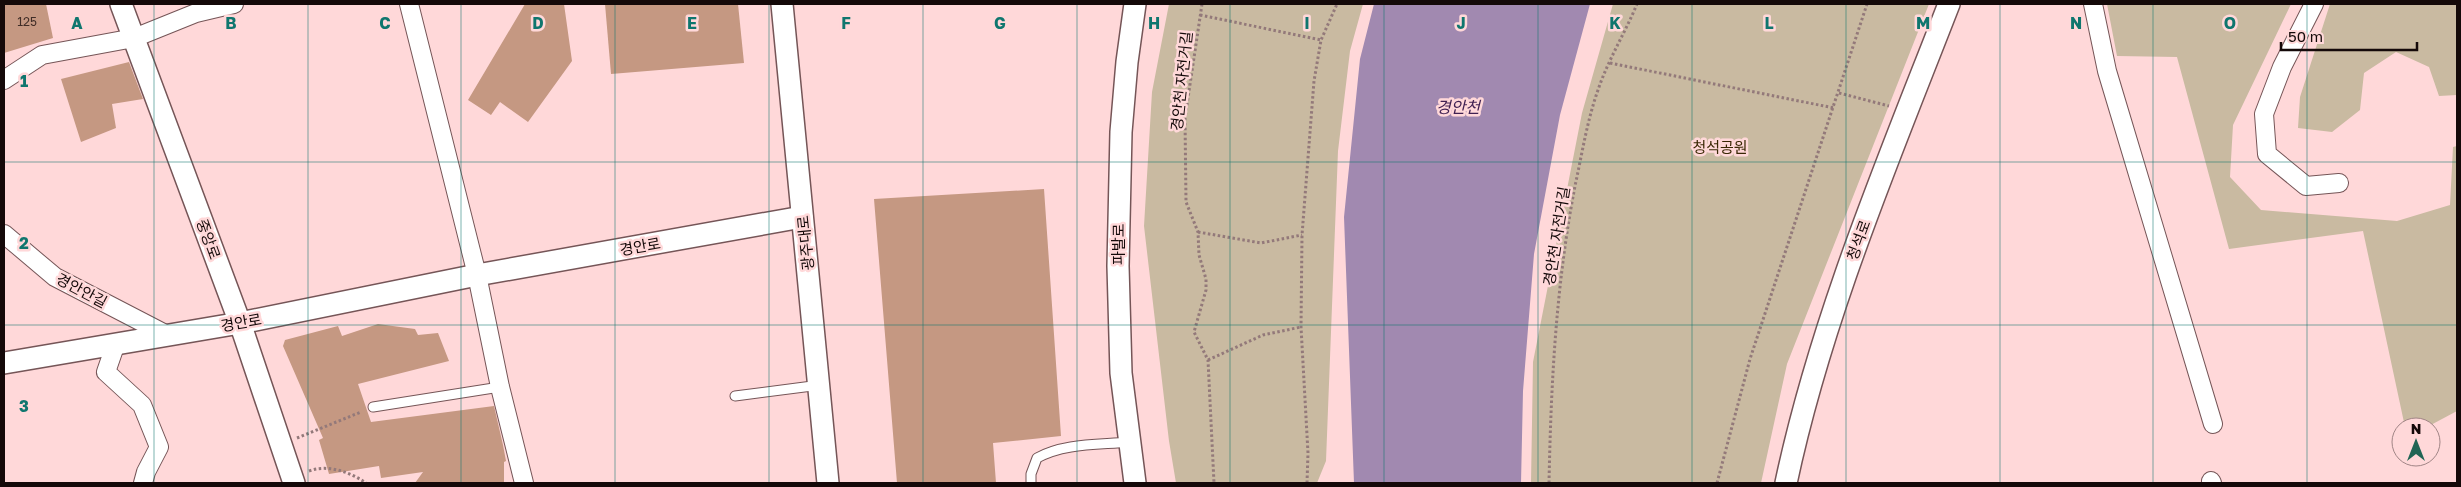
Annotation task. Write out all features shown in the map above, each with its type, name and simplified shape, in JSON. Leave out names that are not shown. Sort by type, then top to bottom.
[{"type":"street","name":"중앙로","points":[[121,4],[240,323],[293,480]]},
{"type":"street","points":[[4,80],[42,55],[134,38],[197,9],[234,4]]},
{"type":"street","points":[[409,4],[477,275],[500,387],[524,483]]},
{"type":"street","name":"광주대로","points":[[782,4],[828,483]]},
{"type":"street","name":"파발로","points":[[1135,483],[1121,373],[1118,320],[1118,198],[1127,62],[1136,4]]},
{"type":"street","name":"청석로","points":[[1786,483],[1797,432],[1828,327],[1949,4]]},
{"type":"street","points":[[2093,4],[2107,71],[2213,424]]},
{"type":"street","points":[[2314,4],[2282,67],[2264,114],[2267,154],[2306,186],[2339,183]]},
{"type":"street","name":"경안로","points":[[4,363],[115,346],[477,275],[802,217]]},
{"type":"street","name":"경안안길","points":[[4,234],[55,277],[167,335]]},
{"type":"street","points":[[115,346],[106,372],[142,405],[159,448],[146,472],[143,483]]},
{"type":"lane","points":[[735,396],[820,385]]},
{"type":"lane","points":[[373,407],[500,387]]},
{"type":"lane","points":[[1031,483],[1030,474],[1036,458],[1048,451],[1129,442]]},
{"type":"path","name":"경안천 자전거길","points":[[1202,4],[1185,118],[1186,202],[1198,232],[1199,256],[1206,279],[1206,290],[1194,332],[1208,360],[1214,483]]},
{"type":"path","points":[[1307,483],[1308,453],[1301,327],[1302,235],[1314,81],[1321,40],[1337,4]]},
{"type":"path","name":"경안천 자전거길","points":[[1549,483],[1552,359],[1560,275],[1587,124],[1598,88],[1637,4]]},
{"type":"path","points":[[1717,483],[1750,358],[1867,4]]},
{"type":"path","points":[[1200,15],[1321,40]]},
{"type":"path","points":[[1610,63],[1834,108]]},
{"type":"path","points":[[1839,93],[1908,111]]},
{"type":"path","points":[[1198,232],[1261,243],[1302,235]]},
{"type":"path","points":[[1208,360],[1264,335],[1301,327]]},
{"type":"path","points":[[281,445],[373,407]]},
{"type":"path","points":[[293,480],[317,468],[344,471],[366,483]]},
{"type":"green space","points":[[1169,4],[1363,4],[1350,51],[1338,151],[1326,461],[1317,483],[1176,483],[1169,441],[1144,226],[1152,92]]},
{"type":"green space","name":"청석공원","points":[[1613,4],[1929,4],[1787,364],[1761,483],[1531,483],[1533,362],[1582,113]]},
{"type":"green space","points":[[2107,4],[2291,4],[2233,125],[2230,177],[2261,210],[2397,221],[2450,205],[2453,147],[2457,146],[2457,411],[2441,420],[2441,417],[2403,417],[2363,231],[2229,249],[2177,57],[2117,56]]},
{"type":"green space","points":[[2330,4],[2457,4],[2457,95],[2439,96],[2429,67],[2396,52],[2364,73],[2360,110],[2332,132],[2298,128],[2300,97]]},
{"type":"water","name":"경안천","points":[[1374,4],[1590,4],[1560,115],[1534,254],[1523,391],[1521,483],[1354,483],[1344,217],[1360,59]]},
{"type":"building","points":[[4,4],[46,4],[53,38],[4,53]]},
{"type":"building","points":[[525,4],[564,4],[572,61],[528,122],[500,102],[491,115],[468,100]]},
{"type":"building","points":[[605,4],[738,4],[744,63],[611,74]]},
{"type":"building","points":[[129,62],[143,99],[112,104],[116,128],[81,142],[61,79]]},
{"type":"building","points":[[1044,189],[1061,436],[993,443],[996,483],[897,483],[874,199]]},
{"type":"building","points":[[378,324],[415,329],[418,335],[438,333],[449,361],[358,384],[371,422],[494,406],[506,461],[504,462],[504,483],[415,483],[423,472],[381,478],[379,466],[329,474],[319,440],[323,438],[283,346],[285,340],[338,326],[342,336]]}]
